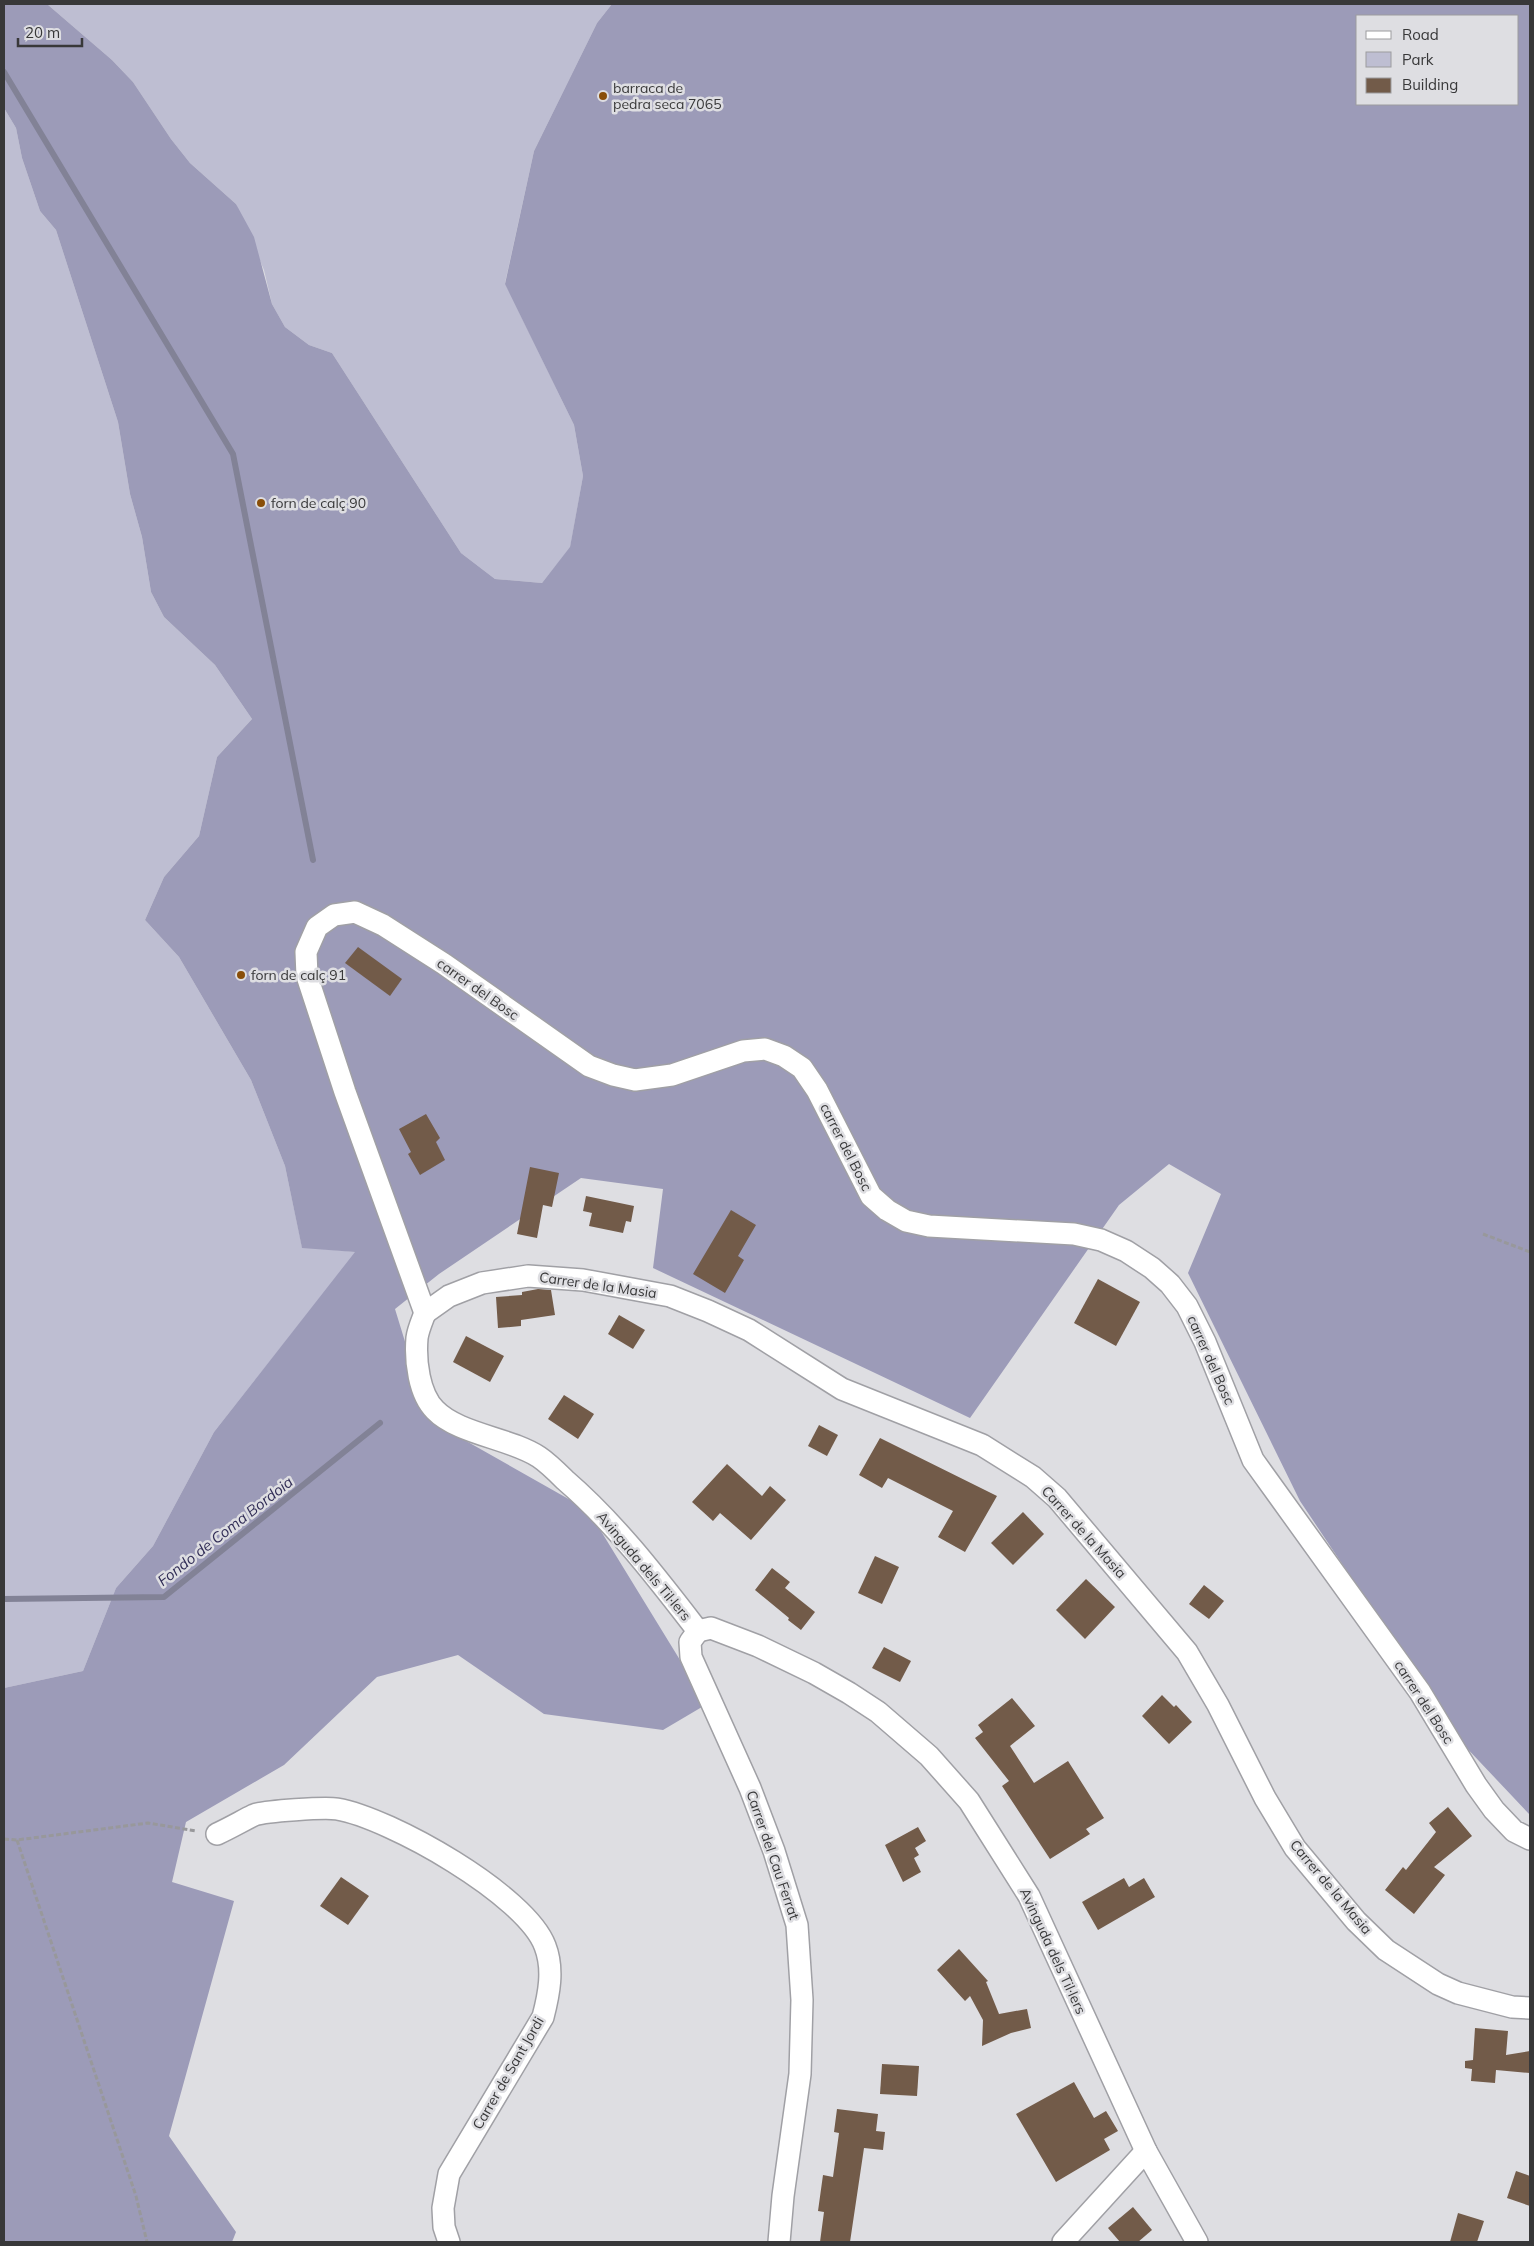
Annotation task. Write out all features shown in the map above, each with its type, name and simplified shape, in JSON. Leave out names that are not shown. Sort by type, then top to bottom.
[{"type":"street","name":"carrer del Bosc","points":[[425,1312],[349,1101],[307,976],[306,952],[317,927],[334,915],[355,912],[383,925],[444,964],[589,1066],[613,1075],[636,1080],[672,1075],[743,1051],[766,1049],[784,1056],[802,1068],[817,1090],[871,1196],[887,1210],[906,1222],[929,1226],[1074,1234],[1101,1240],[1126,1251],[1152,1268],[1170,1284],[1187,1306],[1205,1342],[1253,1460],[1420,1692],[1476,1785],[1494,1810],[1514,1831],[1530,1839]]},
{"type":"street","name":"Carrer de la Masia","points":[[425,1312],[449,1296],[482,1283],[528,1276],[583,1280],[670,1296],[748,1330],[842,1388],[982,1445],[1010,1462],[1033,1477],[1057,1498],[1188,1652],[1218,1705],[1265,1798],[1295,1848],[1356,1921],[1386,1950],[1438,1984],[1458,1993],[1512,2007],[1530,2008]]},
{"type":"street","name":"Avinguda dels Til·lers","points":[[425,1312],[417,1338],[419,1364],[422,1390],[436,1410],[459,1426],[505,1441],[539,1457],[585,1497],[637,1552],[698,1631],[711,1628],[741,1639],[814,1673],[849,1693],[878,1712],[928,1756],[969,1801],[1029,1896],[1146,2151],[1197,2242]]},
{"type":"street","name":"Carrer del Cau Ferrat","points":[[698,1631],[690,1642],[690,1657],[750,1788],[774,1850],[797,1925],[802,2000],[800,2074],[783,2196],[780,2242]]},
{"type":"street","name":"Carrer de Sant Jordi","points":[[217,1834],[256,1814],[320,1808],[351,1813],[394,1829],[430,1848],[484,1883],[515,1906],[532,1924],[545,1946],[550,1970],[550,1994],[543,2017],[448,2174],[443,2208],[444,2227],[449,2242]]},
{"type":"street","points":[[1063,2242],[1146,2151]]},
{"type":"path","points":[[1482,1234],[1530,1252]]},
{"type":"path","points":[[4,1840],[17,1840],[148,1823],[217,1834]]},
{"type":"path","points":[[17,1840],[136,2196],[147,2242]]},
{"type":"green space","points":[[47,4],[612,4],[597,23],[534,151],[505,283],[574,425],[583,476],[570,548],[542,583],[495,579],[461,553],[332,353],[309,345],[285,327],[272,304],[264,270],[236,204],[190,163],[171,139],[133,82],[112,60]]},
{"type":"green space","points":[[4,108],[16,128],[22,158],[40,211],[56,230],[118,422],[130,494],[142,537],[151,592],[164,617],[215,665],[252,719],[217,757],[199,836],[164,877],[145,920],[179,957],[251,1080],[285,1166],[302,1247],[356,1252],[214,1432],[153,1546],[116,1588],[83,1671],[4,1688]]},
{"type":"shaded area","points":[[4,4],[47,4],[112,60],[133,82],[171,139],[190,163],[236,204],[254,237],[272,304],[285,327],[309,345],[332,353],[461,553],[495,579],[542,583],[570,547],[583,476],[574,425],[505,284],[534,151],[597,23],[612,4],[1530,4],[1530,1815],[1462,1743],[1300,1501],[1188,1273],[1221,1194],[1169,1164],[1119,1205],[970,1418],[653,1268],[663,1189],[581,1178],[439,1274],[395,1309],[429,1420],[588,1510],[707,1704],[663,1730],[544,1714],[458,1655],[377,1677],[284,1765],[186,1822],[172,1882],[234,1901],[169,2136],[236,2232],[232,2242],[4,2242],[4,1688],[83,1671],[116,1588],[153,1546],[214,1432],[355,1252],[302,1248],[285,1166],[251,1080],[179,957],[145,920],[164,877],[199,836],[217,757],[252,719],[215,665],[164,617],[151,592],[142,537],[130,494],[118,422],[56,230],[40,211],[22,158],[16,128],[4,108]]},
{"type":"building","points":[[358,947],[402,979],[390,996],[345,963]]},
{"type":"building","points":[[426,1114],[440,1138],[436,1142],[445,1160],[420,1175],[408,1154],[411,1152],[399,1129]]},
{"type":"building","points":[[530,1167],[559,1173],[552,1207],[543,1205],[537,1238],[517,1234]]},
{"type":"building","points":[[586,1196],[634,1206],[631,1222],[626,1221],[623,1233],[589,1226],[592,1213],[583,1211]]},
{"type":"building","points":[[731,1210],[756,1225],[738,1256],[744,1260],[725,1293],[693,1274]]},
{"type":"building","points":[[1098,1279],[1140,1302],[1116,1346],[1074,1323]]},
{"type":"building","points":[[538,1289],[551,1290],[555,1315],[521,1320],[521,1326],[498,1328],[496,1297],[522,1295],[522,1292]]},
{"type":"building","points":[[619,1315],[645,1330],[633,1349],[608,1334]]},
{"type":"building","points":[[466,1336],[504,1356],[490,1382],[453,1362]]},
{"type":"building","points":[[564,1395],[594,1414],[578,1439],[548,1419]]},
{"type":"building","points":[[819,1425],[838,1435],[827,1456],[808,1446]]},
{"type":"building","points":[[880,1438],[997,1496],[965,1552],[938,1537],[953,1511],[888,1478],[882,1488],[859,1475]]},
{"type":"building","points":[[727,1464],[762,1496],[770,1486],[786,1500],[751,1540],[720,1513],[713,1521],[692,1502]]},
{"type":"building","points":[[1023,1512],[1044,1534],[1013,1565],[991,1543]]},
{"type":"building","points":[[875,1556],[899,1567],[882,1604],[858,1593]]},
{"type":"building","points":[[772,1568],[790,1582],[785,1588],[815,1612],[801,1630],[755,1590]]},
{"type":"building","points":[[1086,1579],[1115,1607],[1085,1639],[1056,1610]]},
{"type":"building","points":[[1204,1585],[1224,1601],[1209,1619],[1189,1604]]},
{"type":"building","points":[[884,1647],[911,1661],[900,1682],[872,1668]]},
{"type":"building","points":[[1162,1695],[1174,1707],[1176,1705],[1192,1722],[1169,1744],[1142,1716]]},
{"type":"building","points":[[1012,1698],[1035,1726],[1010,1746],[1034,1783],[1068,1761],[1104,1818],[1086,1829],[1090,1834],[1050,1859],[1002,1786],[1009,1781],[975,1738],[983,1732],[978,1725]]},
{"type":"building","points":[[1448,1807],[1472,1836],[1434,1867],[1445,1875],[1414,1914],[1385,1890],[1403,1867],[1406,1870],[1436,1832],[1429,1823]]},
{"type":"building","points":[[918,1827],[926,1841],[915,1848],[919,1855],[914,1858],[921,1872],[903,1882],[885,1845]]},
{"type":"building","points":[[341,1877],[369,1896],[348,1925],[320,1906]]},
{"type":"building","points":[[1124,1878],[1129,1887],[1144,1878],[1155,1897],[1098,1930],[1082,1902]]},
{"type":"building","points":[[959,1949],[988,1981],[986,1982],[999,2014],[1027,2009],[1031,2028],[1011,2033],[982,2046],[983,2020],[970,1996],[965,2001],[937,1970]]},
{"type":"building","points":[[1475,2028],[1508,2031],[1506,2055],[1530,2051],[1530,2073],[1496,2070],[1495,2083],[1471,2081],[1472,2069],[1465,2068],[1465,2061],[1473,2060]]},
{"type":"building","points":[[882,2064],[919,2066],[917,2096],[880,2094]]},
{"type":"building","points":[[1074,2082],[1094,2118],[1106,2111],[1118,2131],[1104,2139],[1110,2150],[1056,2182],[1016,2114]]},
{"type":"building","points":[[837,2109],[878,2114],[876,2131],[885,2132],[883,2150],[864,2148],[850,2242],[820,2242],[824,2212],[818,2211],[823,2175],[833,2177],[839,2133],[834,2132]]},
{"type":"building","points":[[1516,2171],[1530,2176],[1530,2206],[1507,2198]]},
{"type":"building","points":[[1133,2207],[1152,2230],[1138,2242],[1120,2242],[1108,2228]]},
{"type":"building","points":[[1458,2213],[1484,2221],[1477,2242],[1450,2242]]},
{"type":"waterway","points":[[4,72],[233,454],[313,860]]},
{"type":"waterway","name":"Fondo de Coma Bordoia","points":[[4,1599],[164,1597],[380,1423]]},
{"type":"place","name":"barraca de pedra seca 7065","points":[[603,96]]},
{"type":"place","name":"forn de calç 90","points":[[261,503]]},
{"type":"place","name":"forn de calç 91","points":[[241,975]]}]
